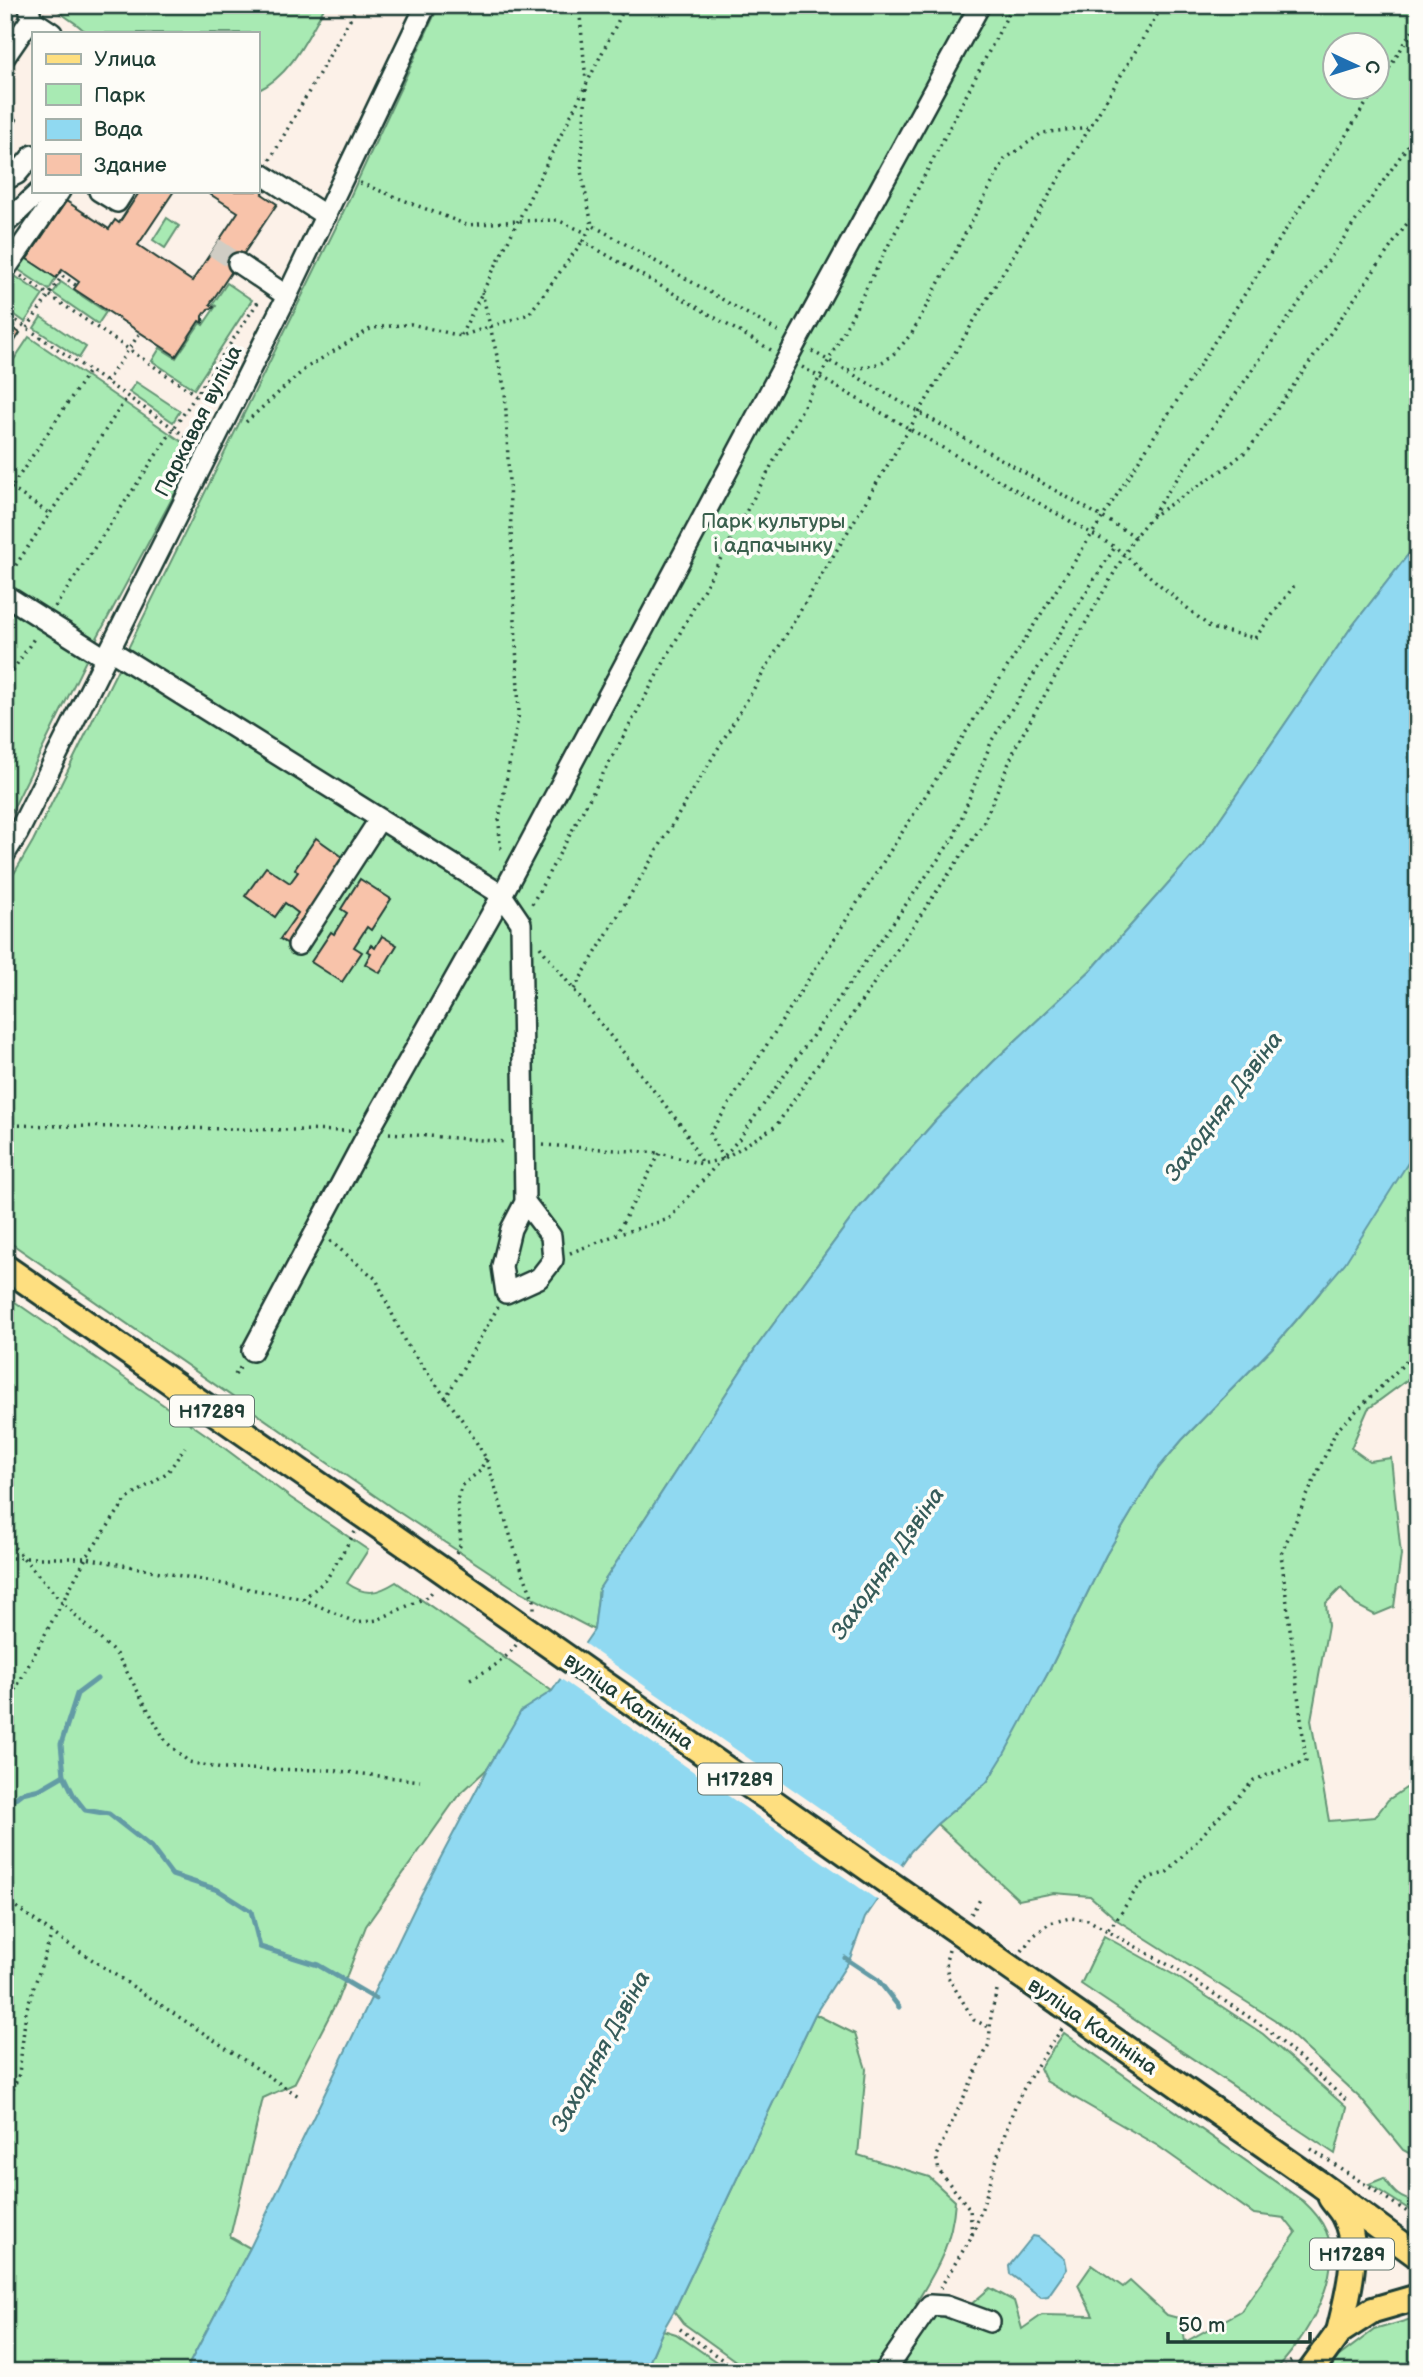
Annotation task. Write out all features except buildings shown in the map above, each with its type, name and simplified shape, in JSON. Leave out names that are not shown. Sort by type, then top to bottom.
[{"type":"main road","name":"вуліца Калініна","points":[[5,1267],[1062,2004],[1326,2173],[1418,2256]]},
{"type":"main road","name":"вуліца Калініна","points":[[1326,2173],[1345,2217],[1352,2247],[1350,2284],[1339,2332]]},
{"type":"main road","points":[[1302,2366],[1339,2332],[1373,2310],[1418,2297]]},
{"type":"street","name":"Паркавая вуліца","points":[[5,854],[18,834],[287,296],[426,5]]},
{"type":"street","points":[[252,1352],[369,1131],[502,895],[980,5]]},
{"type":"street","points":[[5,57],[30,12],[51,32]]},
{"type":"street","points":[[5,180],[17,174],[32,156]]},
{"type":"street","points":[[260,172],[326,216]]},
{"type":"street","points":[[5,224],[39,192]]},
{"type":"street","points":[[6,268],[59,192]]},
{"type":"street","points":[[101,192],[117,202],[123,192]]},
{"type":"street","points":[[238,263],[287,296]]},
{"type":"street","points":[[5,595],[107,654],[502,895],[521,923],[525,1144],[525,1202],[511,1229],[502,1266],[506,1293],[539,1278],[553,1259],[551,1236],[525,1202]]},
{"type":"street","points":[[298,945],[379,820]]},
{"type":"street","points":[[884,2372],[930,2305],[946,2306],[990,2322]]},
{"type":"path","points":[[260,172],[358,5]]},
{"type":"path","points":[[227,413],[244,424],[306,368],[372,328],[411,324],[461,336],[529,314],[592,225],[581,172],[586,84],[579,5]]},
{"type":"path","points":[[461,336],[626,5]]},
{"type":"path","points":[[702,1164],[684,1129],[521,923],[820,377],[1013,5]]},
{"type":"path","points":[[575,989],[1163,5]]},
{"type":"path","points":[[1392,63],[1418,22]]},
{"type":"path","points":[[723,1159],[710,1135],[1367,102]]},
{"type":"path","points":[[846,370],[881,364],[896,352],[912,333],[1006,159],[1042,133],[1090,127]]},
{"type":"path","points":[[5,1125],[369,1131],[660,1153],[702,1164],[723,1159],[776,1126],[983,824],[1017,744],[1124,553],[1418,131]]},
{"type":"path","points":[[345,177],[467,225],[557,220],[587,233]]},
{"type":"path","points":[[1151,517],[1224,469],[1249,449],[1418,208]]},
{"type":"path","points":[[592,225],[792,351],[820,377],[1115,547],[1211,628],[1255,638],[1294,586]]},
{"type":"path","points":[[583,241],[792,351],[829,360],[1135,536]]},
{"type":"path","points":[[6,268],[196,395]]},
{"type":"path","points":[[27,328],[62,276],[77,286]]},
{"type":"path","points":[[482,292],[505,390],[519,713],[499,819],[500,847],[519,863]]},
{"type":"path","points":[[5,313],[208,452]]},
{"type":"path","points":[[106,382],[140,333]]},
{"type":"path","points":[[5,497],[89,371]]},
{"type":"path","points":[[5,582],[128,396]]},
{"type":"path","points":[[5,682],[184,413]]},
{"type":"path","points":[[11,488],[50,514]]},
{"type":"path","points":[[553,1259],[616,1235],[669,1219],[723,1159],[954,837],[992,740],[1115,547]]},
{"type":"path","points":[[616,1235],[660,1153]]},
{"type":"path","points":[[317,1230],[376,1279],[405,1342],[465,1424],[486,1458],[517,1557],[534,1601],[534,1611]]},
{"type":"path","points":[[445,1399],[506,1293]]},
{"type":"path","points":[[1108,1929],[1117,1920],[1129,1898],[1147,1879],[1167,1872],[1254,1780],[1306,1761],[1280,1554],[1336,1431],[1418,1350]]},
{"type":"path","points":[[5,1709],[86,1558],[126,1500],[167,1472],[185,1447]]},
{"type":"path","points":[[5,1538],[63,1603],[118,1656],[166,1742],[189,1762],[222,1769],[331,1770],[420,1781]]},
{"type":"path","points":[[303,1599],[326,1580],[351,1540]]},
{"type":"path","points":[[5,1558],[86,1558],[303,1599],[333,1612]]},
{"type":"path","points":[[470,1679],[492,1669],[507,1657],[521,1639]]},
{"type":"path","points":[[969,1917],[981,1898]]},
{"type":"path","points":[[5,1899],[300,2097]]},
{"type":"path","points":[[1018,1958],[1032,1937],[1050,1923],[1070,1918],[1088,1920],[1181,1972],[1267,2029],[1347,2101]]},
{"type":"path","points":[[5,2109],[19,2074],[26,2011],[52,1933]]},
{"type":"path","points":[[950,1946],[946,1961],[948,1977],[974,2020],[991,2028]]},
{"type":"path","points":[[972,2236],[970,2209],[939,2171],[936,2156],[989,2044],[996,1989],[1003,1979]]},
{"type":"path","points":[[930,2305],[972,2236],[1016,2105],[1031,2073],[1061,2030]]},
{"type":"path","points":[[1326,2173],[1418,2219]]},
{"type":"path","points":[[680,2329],[739,2372]]},
{"type":"path","points":[[1280,2372],[1302,2366]]},
{"type":"green space","points":[[53,5],[326,5],[289,65],[259,90],[259,32],[85,32]]},
{"type":"green space","name":"Парк культуры і адпачынку","points":[[439,5],[1418,5],[1418,542],[1350,629],[1202,845],[1094,967],[936,1120],[859,1208],[755,1349],[599,1589],[594,1630],[514,1588],[394,1509],[5,1239],[5,889],[33,841],[338,223]]},
{"type":"green space","points":[[167,218],[179,226],[165,248],[153,240]]},
{"type":"green space","points":[[48,220],[51,223],[28,259],[56,278],[49,290],[16,268]]},
{"type":"green space","points":[[12,274],[43,295],[25,322],[5,308],[5,284]]},
{"type":"green space","points":[[61,282],[106,312],[98,324],[53,293]]},
{"type":"green space","points":[[227,283],[252,300],[194,389],[152,361],[160,348],[176,358],[200,323],[203,325],[216,306],[213,304]]},
{"type":"green space","points":[[41,317],[86,347],[79,358],[34,328]]},
{"type":"green space","points":[[29,337],[197,452],[97,638],[5,825],[5,373]]},
{"type":"green space","points":[[136,382],[180,411],[173,422],[129,392]]},
{"type":"green space","points":[[1418,1147],[1418,1372],[1368,1409],[1351,1448],[1369,1461],[1391,1458],[1401,1555],[1394,1607],[1375,1615],[1356,1605],[1341,1588],[1326,1603],[1328,1626],[1311,1720],[1329,1821],[1375,1817],[1388,1800],[1406,1788],[1418,1790],[1418,2158],[1403,2150],[1361,2099],[1275,2020],[1117,1920],[1090,1896],[1054,1893],[1019,1900],[937,1824],[987,1782],[1049,1671],[1106,1555],[1156,1471],[1182,1440],[1275,1345],[1319,1294]]},
{"type":"green space","points":[[5,1295],[368,1550],[347,1583],[365,1592],[371,1592],[396,1582],[552,1691],[521,1712],[488,1768],[458,1796],[366,1926],[337,2001],[294,2084],[263,2098],[230,2237],[250,2248],[185,2372],[5,2372]]},
{"type":"green space","points":[[1104,1936],[1176,1976],[1263,2034],[1347,2108],[1335,2154],[1081,1984]]},
{"type":"green space","points":[[815,2014],[855,2034],[866,2069],[858,2155],[929,2177],[955,2201],[951,2230],[943,2255],[916,2303],[923,2310],[969,2306],[990,2288],[1014,2301],[1022,2329],[1042,2315],[1093,2316],[1078,2285],[1092,2265],[1123,2287],[1130,2281],[1167,2315],[1182,2319],[1185,2342],[1241,2311],[1296,2233],[1284,2218],[1254,2214],[1158,2146],[1046,2081],[1040,2068],[1064,2033],[1303,2201],[1322,2223],[1330,2249],[1330,2268],[1318,2307],[1297,2344],[1273,2372],[751,2372],[683,2323],[674,2311]]},
{"type":"green space","points":[[1384,2178],[1398,2194],[1418,2202],[1418,2215],[1369,2184]]},
{"type":"green space","points":[[1418,2317],[1418,2372],[1328,2372],[1338,2357],[1374,2330]]},
{"type":"green space","points":[[663,2330],[676,2334],[731,2372],[645,2372]]},
{"type":"water","name":"Заходняя Дзвіна","points":[[1418,542],[1418,1147],[1345,1263],[1275,1345],[1182,1440],[1156,1471],[1106,1555],[1049,1671],[987,1782],[937,1824],[911,1851],[865,1918],[849,1961],[815,2014],[645,2372],[185,2372],[250,2248],[421,1895],[488,1768],[521,1711],[552,1691],[594,1630],[599,1589],[755,1349],[859,1208],[936,1120],[1094,967],[1202,845],[1350,629]]},
{"type":"water","points":[[1033,2236],[1038,2237],[1065,2259],[1067,2269],[1048,2296],[1041,2297],[1010,2274],[1009,2266]]},
{"type":"pier","points":[[582,1642],[904,1867],[880,1902],[558,1677]]},
{"type":"waterway","points":[[97,1679],[77,1694],[61,1744],[64,1775],[74,1796],[85,1810],[109,1814],[151,1847],[172,1875],[218,1890],[251,1911],[260,1947],[318,1965],[376,1999]]},
{"type":"waterway","points":[[5,1806],[22,1793],[40,1789],[64,1775]]},
{"type":"waterway","points":[[845,1958],[878,1980],[899,2007]]},
{"type":"tunnel","points":[[214,247],[238,263]]}]
